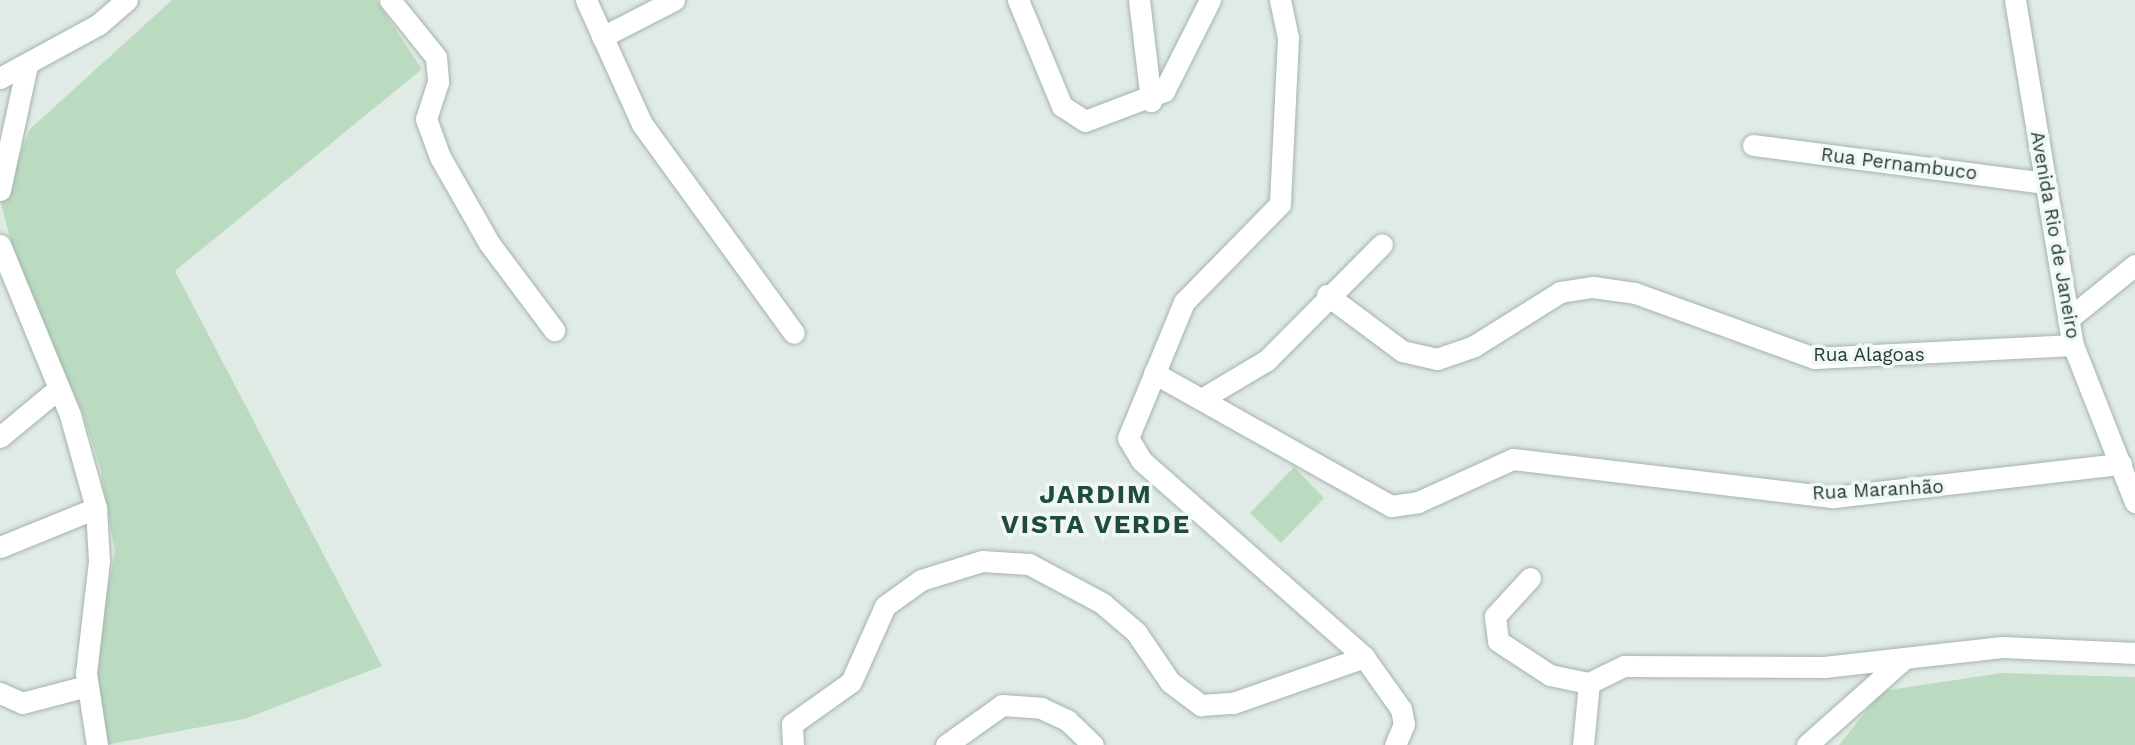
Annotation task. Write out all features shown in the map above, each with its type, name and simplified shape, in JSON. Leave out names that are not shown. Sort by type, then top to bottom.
[{"type":"street","points":[[0,78],[27,65],[127,0]]},
{"type":"street","points":[[390,0],[436,57],[438,82],[426,119],[440,157],[489,243],[554,330]]},
{"type":"street","points":[[586,0],[642,124],[705,205],[735,258],[794,333]]},
{"type":"street","points":[[602,37],[674,0]]},
{"type":"street","points":[[1018,0],[1071,117],[1096,120],[1151,101],[1172,82],[1210,0]]},
{"type":"street","points":[[1139,0],[1151,101]]},
{"type":"street","points":[[1280,0],[1287,38],[1280,204],[1199,282],[1168,333],[1154,373],[1129,427],[1131,447],[1364,657],[1401,709],[1404,724],[1395,745]]},
{"type":"street","name":"Avenida Rio de Janeiro","points":[[2015,0],[2073,345],[2128,458],[2135,502]]},
{"type":"street","points":[[0,190],[27,65]]},
{"type":"street","name":"Rua Pernambuco","points":[[1753,145],[2045,183]]},
{"type":"street","points":[[0,244],[58,389],[96,508],[99,561],[87,687],[97,745]]},
{"type":"street","points":[[1205,397],[1267,360],[1327,295],[1382,244]]},
{"type":"street","points":[[2068,319],[2135,265]]},
{"type":"street","name":"Rua Alagoas","points":[[1327,295],[1402,351],[1437,359],[1474,346],[1560,292],[1593,287],[1635,293],[1815,358],[2073,345]]},
{"type":"street","name":"Rua Maranhão","points":[[1154,373],[1205,397],[1379,504],[1418,502],[1513,459],[1834,497],[2128,458]]},
{"type":"street","points":[[0,437],[58,389]]},
{"type":"street","points":[[0,547],[96,508]]},
{"type":"street","points":[[793,745],[792,724],[851,682],[885,606],[921,580],[982,561],[1029,564],[1119,615],[1170,682],[1201,705],[1233,703],[1364,657]]},
{"type":"street","points":[[1530,578],[1495,616],[1498,640],[1550,676],[1589,683],[1624,666],[1824,667],[2002,647],[2135,653]]},
{"type":"street","points":[[1807,745],[1905,657]]},
{"type":"street","points":[[1583,745],[1589,683]]},
{"type":"street","points":[[0,693],[22,703],[87,687]]},
{"type":"street","points":[[946,745],[1002,705],[1058,716],[1093,745]]},
{"type":"green space","points":[[172,0],[376,0],[422,69],[175,271],[382,666],[244,719],[105,745],[90,683],[115,552],[100,467],[82,411],[20,277],[1,203],[30,129]]},
{"type":"green space","points":[[1294,467],[1324,498],[1281,543],[1250,513]]},
{"type":"green space","points":[[2002,673],[2135,677],[2135,745],[1839,745],[1882,691]]},
{"type":"district","name":"JARDIM VISTA VERDE","points":[[1096,510]]}]
